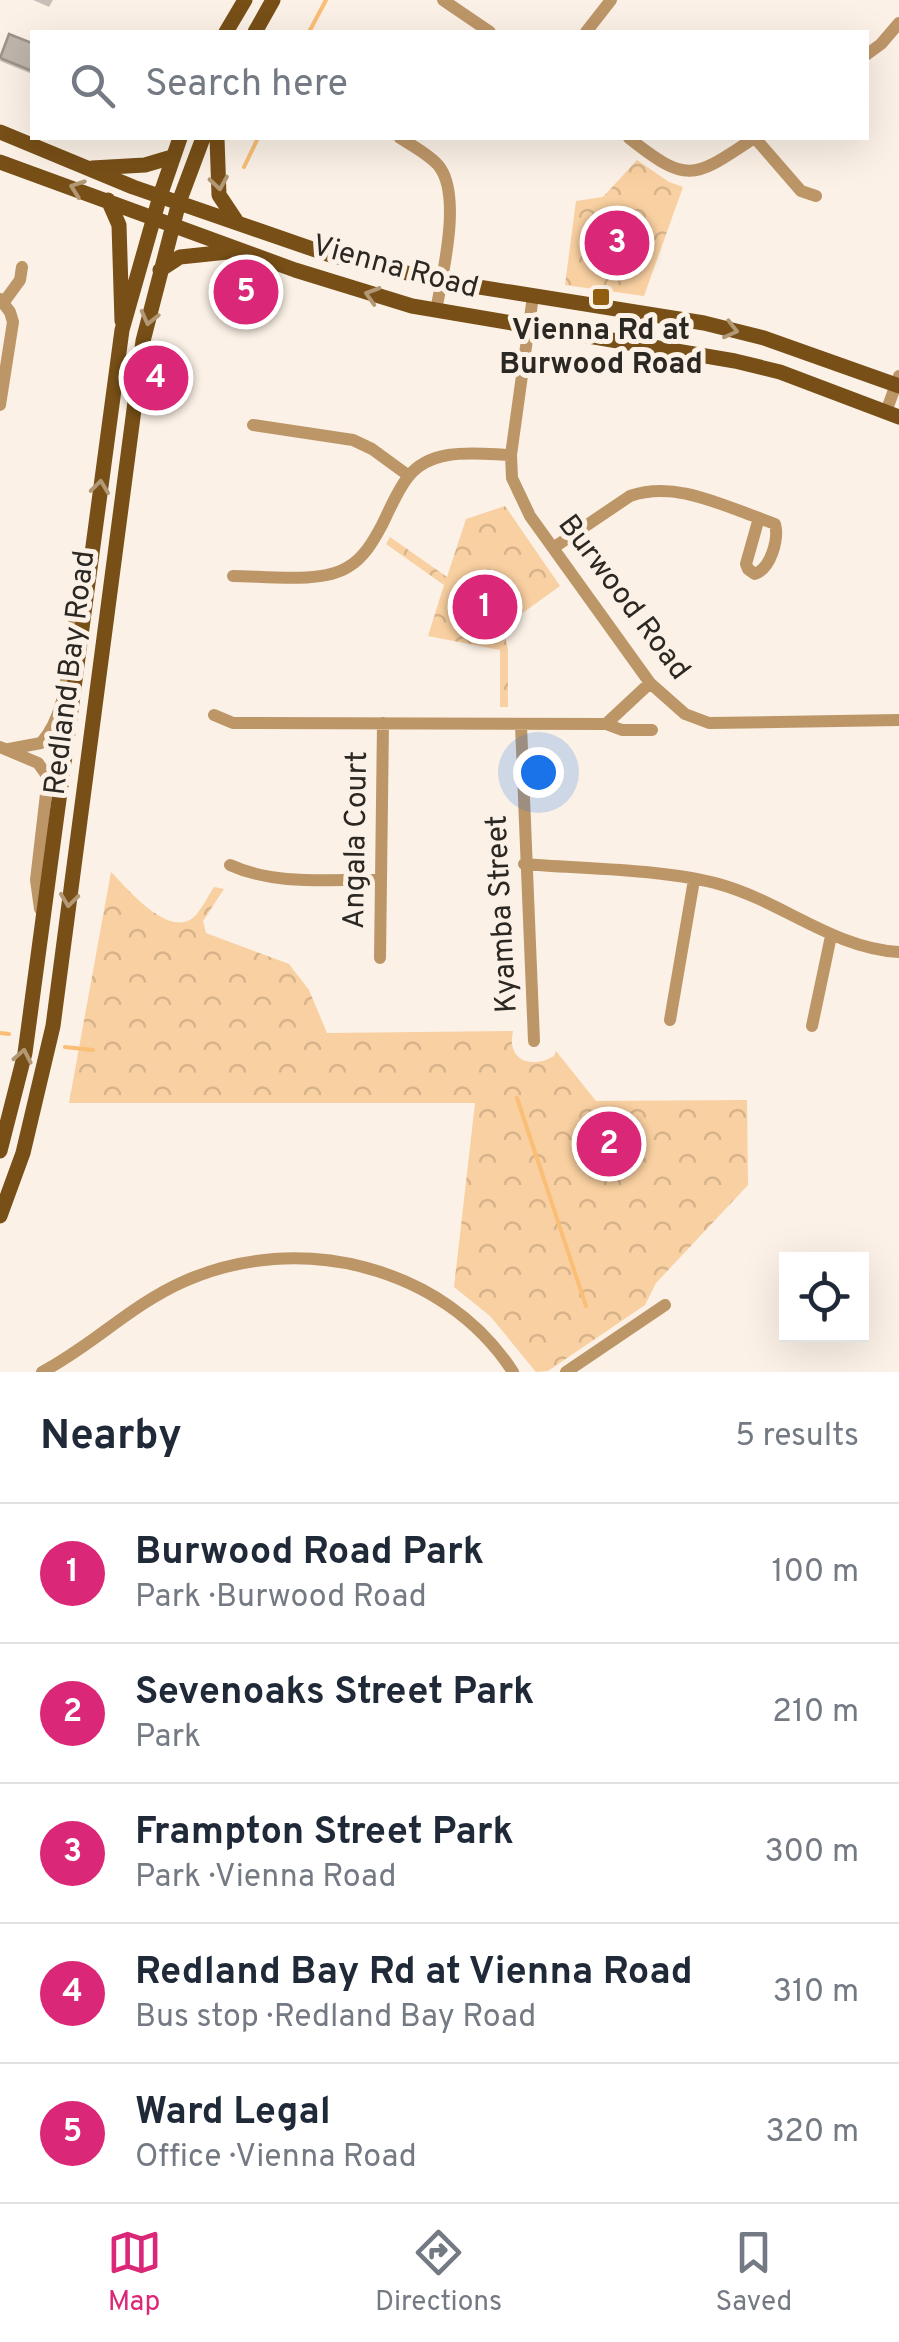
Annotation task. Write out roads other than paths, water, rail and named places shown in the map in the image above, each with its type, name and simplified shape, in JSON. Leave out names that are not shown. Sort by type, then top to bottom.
[{"type":"main road","points":[[227,30],[245,0]]},
{"type":"main road","points":[[255,30],[273,0]]},
{"type":"main road","name":"Vienna Road","points":[[0,132],[160,196],[346,259],[441,281],[704,323],[764,338],[898,382]]},
{"type":"main road","name":"Redland Bay Road","points":[[0,1150],[25,1053],[122,330],[179,140]]},
{"type":"main road","name":"Redland Bay Road","points":[[0,1216],[23,1153],[53,1026],[143,341],[179,202],[202,140]]},
{"type":"main road","points":[[216,140],[219,195],[238,224]]},
{"type":"main road","points":[[88,169],[145,165],[172,158]]},
{"type":"main road","name":"Vienna Road","points":[[0,162],[366,293],[436,312],[735,361],[780,372],[893,415]]},
{"type":"main road","points":[[108,200],[120,225],[118,294],[122,330]]},
{"type":"main road","points":[[160,270],[180,257],[240,251]]},
{"type":"street","points":[[443,0],[487,30]]},
{"type":"street","points":[[588,30],[611,0]]},
{"type":"street","points":[[869,53],[899,24]]},
{"type":"street","points":[[403,140],[440,167],[448,182],[450,210],[436,312]]},
{"type":"street","points":[[632,140],[669,167],[696,172],[751,140]]},
{"type":"street","points":[[756,140],[801,191],[816,196]]},
{"type":"street","points":[[0,405],[12,322],[2,301],[20,280],[22,267]]},
{"type":"street","name":"Burwood Road","points":[[533,296],[511,455],[512,478],[554,548],[650,683],[685,714],[709,722],[899,720]]},
{"type":"street","points":[[893,415],[898,382]]},
{"type":"street","points":[[253,425],[353,440],[408,476]]},
{"type":"street","points":[[232,576],[323,576],[348,567],[368,549],[408,476],[436,458],[472,453],[511,455]]},
{"type":"street","points":[[554,548],[630,496],[662,489],[684,492],[758,518]]},
{"type":"street","points":[[5,748],[42,743],[58,720],[73,613],[90,568]]},
{"type":"street","points":[[606,724],[650,683]]},
{"type":"street","points":[[214,715],[233,724],[606,724],[622,730],[652,730]]},
{"type":"street","name":"Angala Court","points":[[380,958],[383,723]]},
{"type":"street","name":"Kyamba Street","points":[[521,725],[534,1041]]},
{"type":"street","points":[[5,748],[38,764],[48,777],[36,880],[42,926]]},
{"type":"street","points":[[524,864],[694,880],[742,892],[868,950],[899,952]]},
{"type":"street","points":[[230,865],[274,878],[381,880]]},
{"type":"street","points":[[670,1020],[694,880]]},
{"type":"street","points":[[812,1026],[832,936]]},
{"type":"street","points":[[42,1372],[146,1301],[184,1281],[228,1265],[305,1257],[395,1276],[433,1294],[471,1323],[513,1372]]},
{"type":"street","points":[[566,1372],[665,1305]]},
{"type":"waterway","points":[[310,30],[326,0]]},
{"type":"waterway","points":[[244,167],[257,140]]},
{"type":"waterway","points":[[0,1033],[9,1034]]},
{"type":"waterway","points":[[65,1047],[93,1050]]},
{"type":"waterway","points":[[517,1098],[586,1306]]},
{"type":"place","name":"Frampton Street Park","points":[[617,243]]},
{"type":"place","name":"Ward Legal","points":[[246,292]]},
{"type":"place","name":"Vienna Rd at Burwood Road","points":[[601,297]]},
{"type":"place","name":"Redland Bay Rd at Vienna Road","points":[[156,378]]},
{"type":"place","name":"Burwood Road Park","points":[[485,607]]},
{"type":"place","name":"Sevenoaks Street Park","points":[[609,1144]]}]
